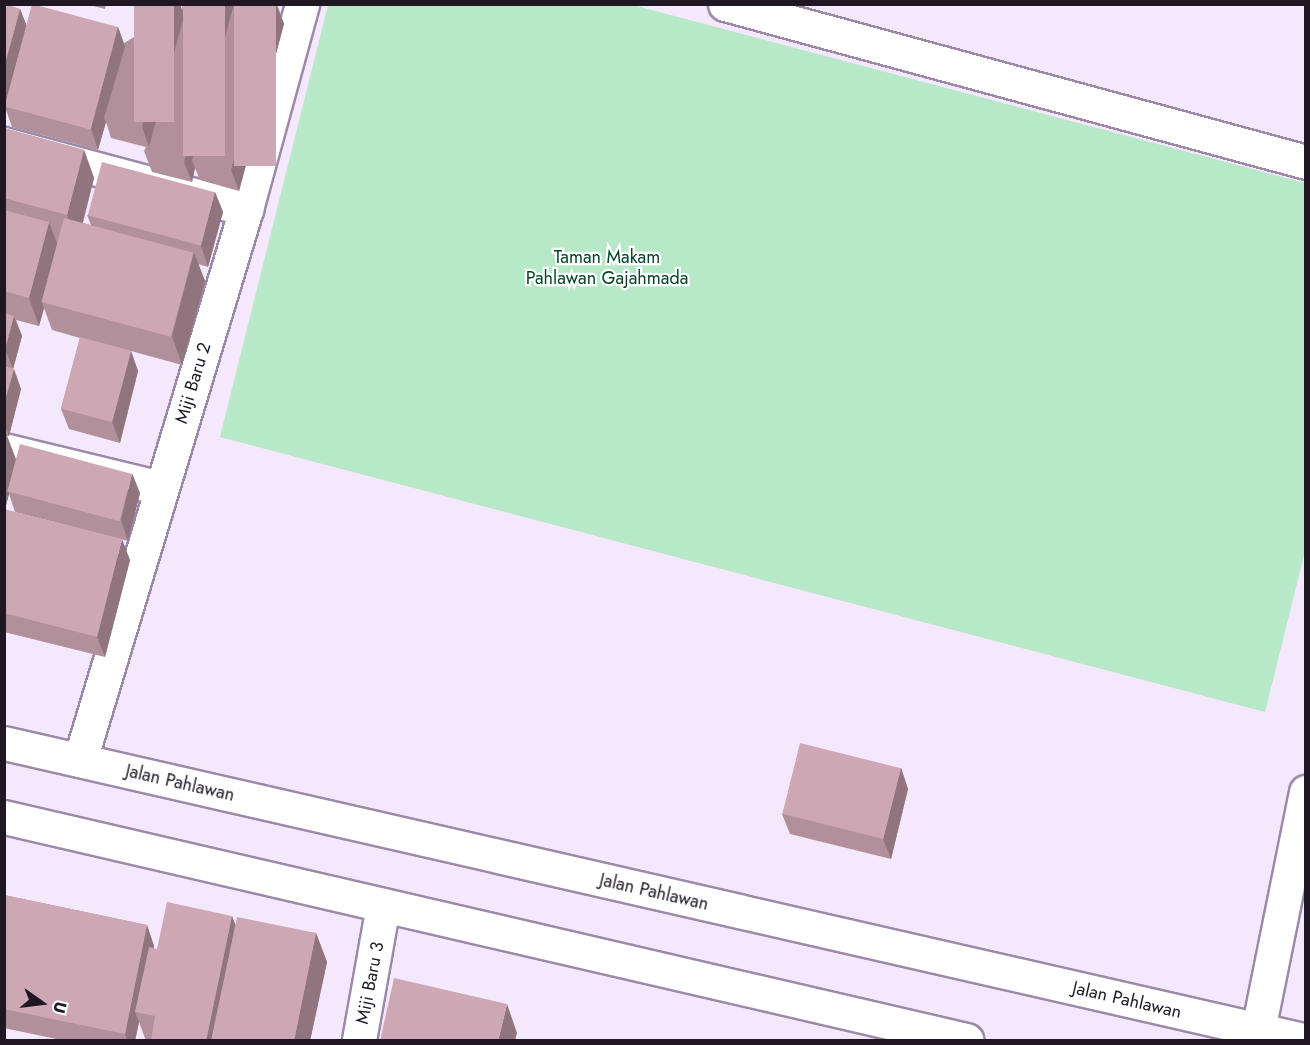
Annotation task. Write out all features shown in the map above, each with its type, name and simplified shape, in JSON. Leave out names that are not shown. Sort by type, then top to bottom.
[{"type":"main road","name":"Miji Baru 2","points":[[81,760],[246,208],[302,4]]},
{"type":"main road","points":[[725,4],[1305,162]]},
{"type":"main road","points":[[4,144],[246,208]]},
{"type":"main road","points":[[4,450],[161,488]]},
{"type":"main road","name":"Jalan Pahlawan","points":[[4,743],[1298,1039]]},
{"type":"main road","points":[[1258,1030],[1305,792]]},
{"type":"main road","points":[[4,817],[382,915],[966,1041]]},
{"type":"main road","name":"Miji Baru 3","points":[[359,1041],[382,915]]},
{"type":"green space","name":"Taman Makam Pahlawan Gajahmada","points":[[328,5],[633,5],[1305,183],[1305,551],[1265,712],[220,437]]},
{"type":"building","points":[[4,4],[20,9],[4,68]]},
{"type":"building","points":[[32,4],[118,27],[91,129],[5,106]]},
{"type":"building","points":[[134,4],[174,4],[174,122],[134,122]]},
{"type":"building","points":[[183,4],[225,4],[225,156],[183,156]]},
{"type":"building","points":[[234,4],[276,4],[276,166],[234,166]]},
{"type":"building","points":[[4,128],[84,150],[67,215],[4,198]]},
{"type":"building","points":[[102,162],[215,192],[201,245],[88,215]]},
{"type":"building","points":[[4,210],[49,222],[29,298],[4,291]]},
{"type":"building","points":[[64,218],[193,253],[171,337],[41,302]]},
{"type":"building","points":[[4,313],[14,316],[5,349],[4,348]]},
{"type":"building","points":[[80,337],[131,351],[112,422],[61,408]]},
{"type":"building","points":[[4,366],[14,369],[4,404]]},
{"type":"building","points":[[20,444],[132,474],[119,521],[7,491]]},
{"type":"building","points":[[4,509],[122,539],[97,637],[4,613]]},
{"type":"building","points":[[800,743],[901,768],[883,839],[782,814]]},
{"type":"building","points":[[4,895],[147,925],[125,1034],[4,1009]]},
{"type":"building","points":[[167,902],[232,916],[206,1041],[151,1041],[155,1016],[135,1012],[149,947],[157,949]]},
{"type":"building","points":[[237,917],[316,933],[294,1041],[211,1041]]},
{"type":"building","points":[[394,978],[507,1004],[498,1041],[380,1041]]}]
